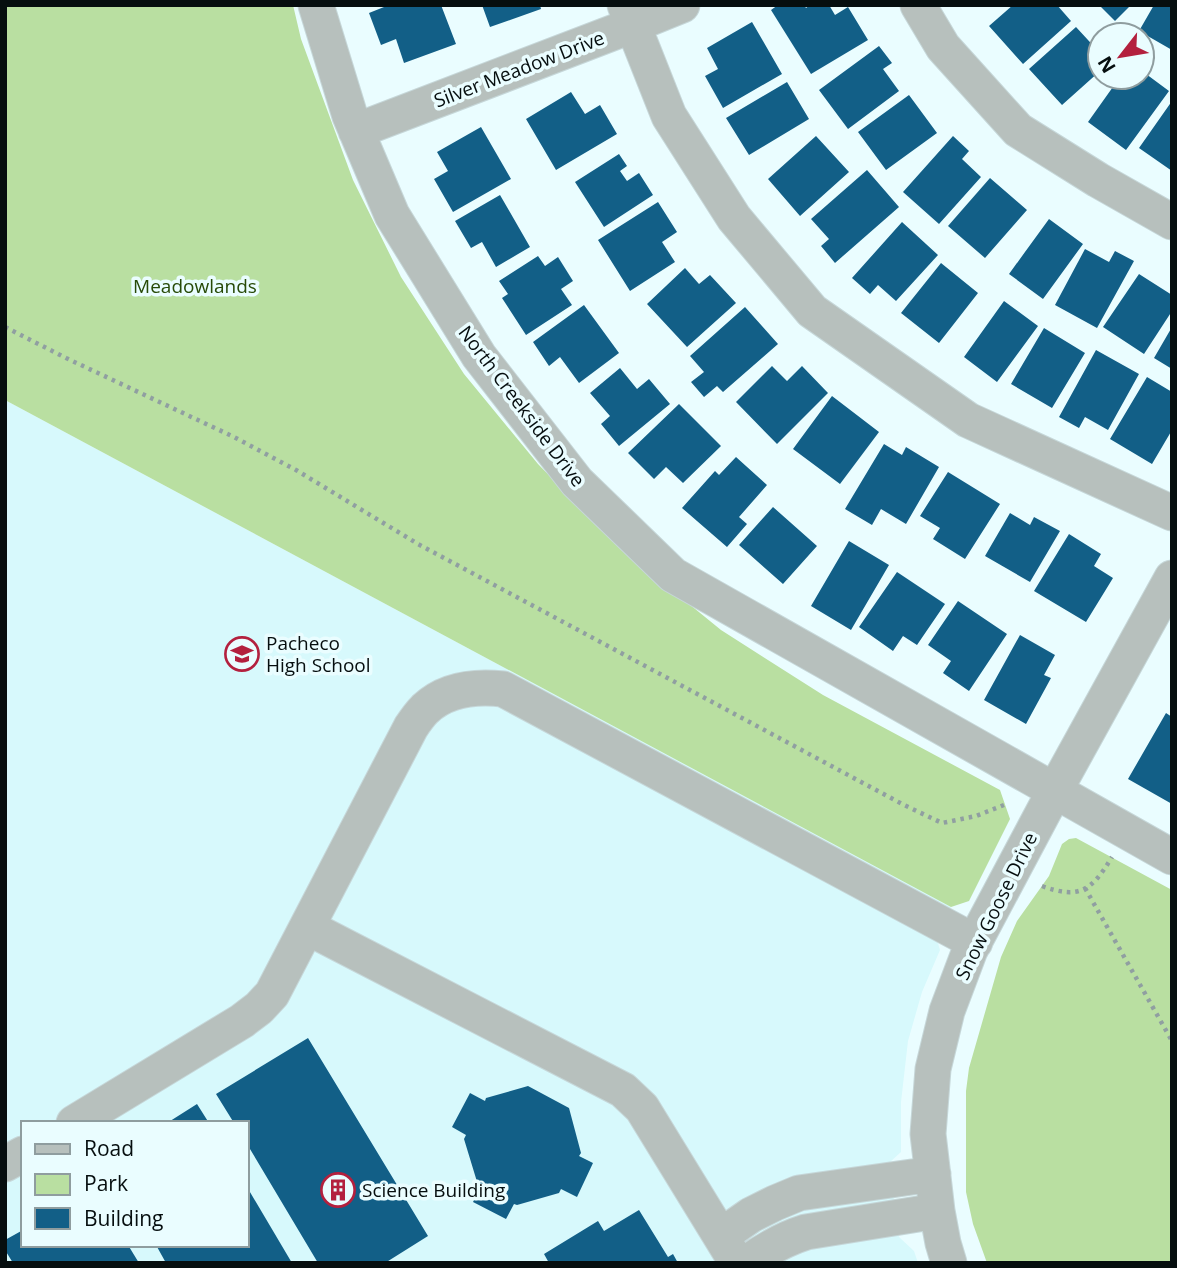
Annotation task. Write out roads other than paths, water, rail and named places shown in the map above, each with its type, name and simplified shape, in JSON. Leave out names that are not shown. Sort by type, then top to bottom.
[{"type":"street","name":"North Creekside Drive","points":[[316,5],[350,116],[392,215],[479,356],[577,482],[673,575],[1172,858]]},
{"type":"street","name":"Silver Meadow Drive","points":[[356,131],[629,15],[682,5]]},
{"type":"street","points":[[918,5],[943,47],[1018,131],[1172,222]]},
{"type":"street","points":[[629,15],[670,116],[734,218],[812,311],[968,420],[1172,513]]},
{"type":"street","name":"Snow Goose Drive","points":[[949,1263],[937,1212],[928,1134],[933,1069],[947,1011],[970,950],[1172,578]]},
{"type":"street","points":[[77,1121],[242,1021],[272,994],[411,727],[424,709],[463,690],[482,687],[503,689],[975,942]]},
{"type":"street","points":[[307,927],[623,1090],[642,1108],[729,1250],[751,1215],[799,1192],[933,1174]]},
{"type":"street","points":[[5,1164],[21,1155]]},
{"type":"street","points":[[747,1263],[763,1251],[806,1232],[937,1212]]},
{"type":"place","name":"Pacheco High School","points":[[242,654]]},
{"type":"place","name":"Science Building","points":[[338,1190]]},
{"type":"park label","name":"Meadowlands","points":[[195,286]]}]
